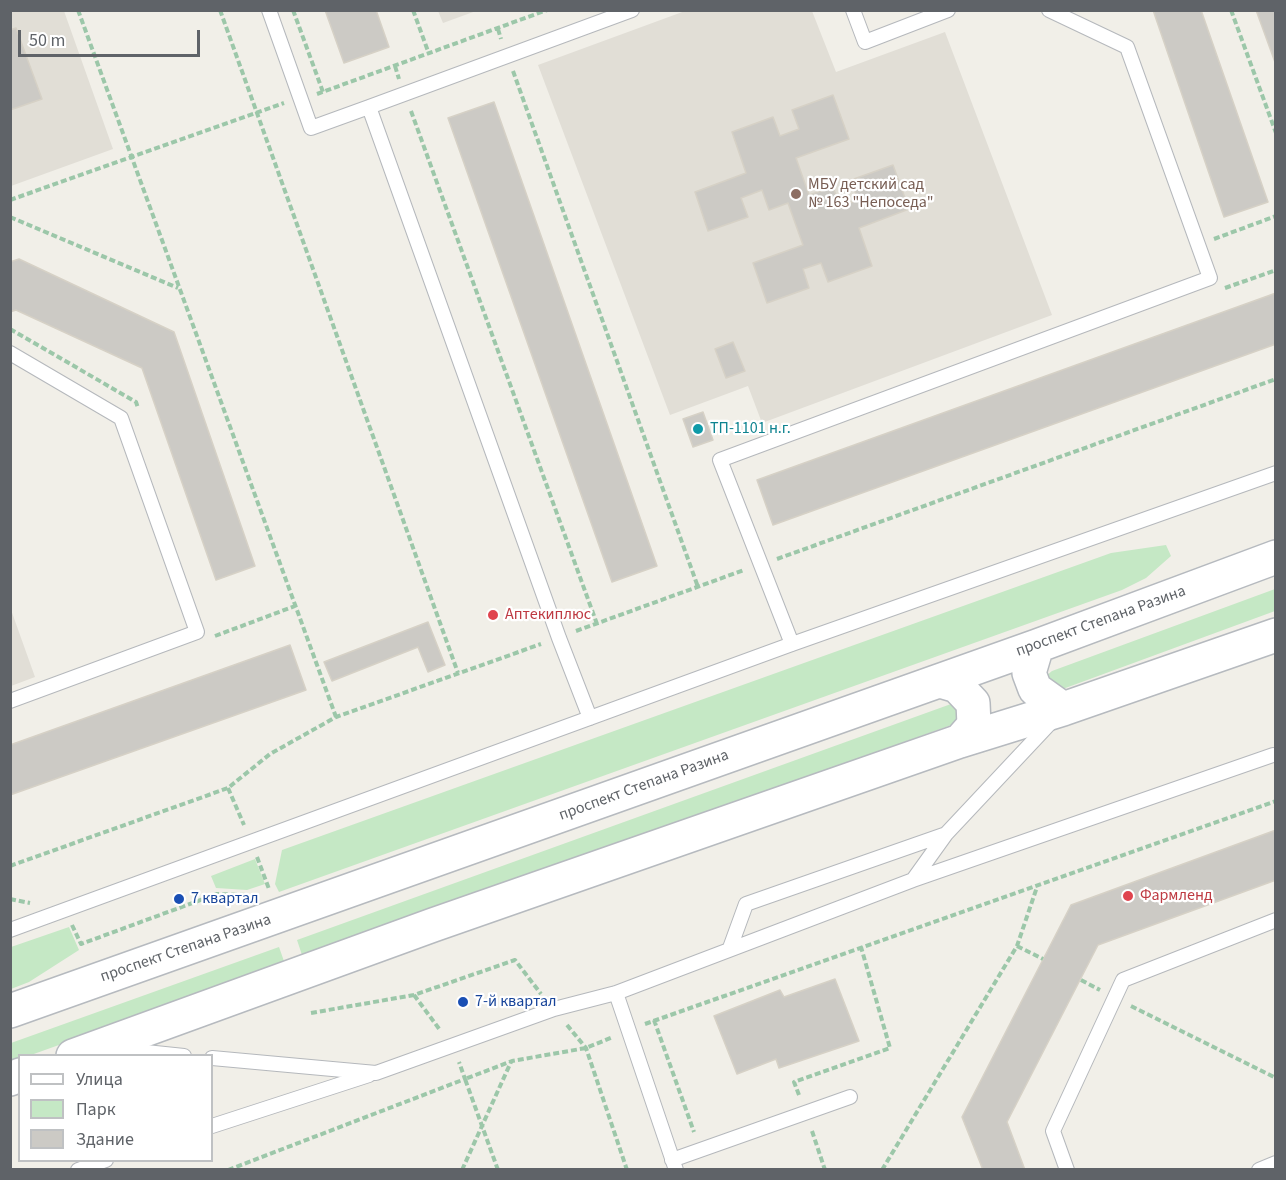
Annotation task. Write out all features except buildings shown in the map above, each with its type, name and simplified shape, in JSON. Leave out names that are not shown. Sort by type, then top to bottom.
[{"type":"main road","name":"проспект Степана Разина","points":[[10,1011],[940,681],[1275,557]]},
{"type":"main road","points":[[84,1052],[307,970],[960,741],[1063,709],[1275,634]]},
{"type":"main road","points":[[1037,646],[1029,673],[1035,689],[1063,709]]},
{"type":"main road","points":[[940,681],[957,686],[972,704],[974,725],[960,741]]},
{"type":"lane","points":[[269,10],[311,128],[632,10]]},
{"type":"lane","points":[[853,10],[865,42],[948,10]]},
{"type":"lane","points":[[792,644],[720,460],[1210,278],[1126,47],[1049,10]]},
{"type":"lane","points":[[369,107],[559,638],[590,718]]},
{"type":"lane","points":[[10,353],[121,417],[197,632],[10,701]]},
{"type":"lane","points":[[10,930],[792,644],[1275,473]]},
{"type":"lane","points":[[913,880],[946,834],[1063,709]]},
{"type":"lane","points":[[213,1126],[376,1073],[554,1009],[616,993],[913,880],[1273,755]]},
{"type":"lane","points":[[730,948],[746,904],[946,834]]},
{"type":"lane","points":[[1067,1170],[1053,1131],[1123,980],[1275,920]]},
{"type":"lane","points":[[616,993],[627,1032],[674,1165],[701,1150],[850,1096]]},
{"type":"lane","points":[[84,1052],[134,1054]]},
{"type":"lane","points":[[213,1058],[376,1073]]},
{"type":"lane","points":[[78,1170],[103,1162]]},
{"type":"lane","points":[[1258,1170],[1275,1163]]},
{"type":"path","points":[[78,10],[336,717]]},
{"type":"path","points":[[220,10],[458,673]]},
{"type":"path","points":[[293,10],[324,92]]},
{"type":"path","points":[[413,10],[429,54]]},
{"type":"path","points":[[10,200],[131,159],[257,112],[324,92],[547,10]]},
{"type":"path","points":[[1231,10],[1275,133]]},
{"type":"path","points":[[498,29],[698,587]]},
{"type":"path","points":[[394,66],[597,624]]},
{"type":"path","points":[[10,217],[178,288]]},
{"type":"path","points":[[10,866],[228,788],[270,754],[336,717],[1275,379]]},
{"type":"path","points":[[228,1170],[512,1061],[586,1048],[654,1020],[1037,887],[1275,801]]},
{"type":"path","points":[[882,1170],[1017,946],[1037,887]]},
{"type":"path","points":[[10,899],[65,910],[81,944],[217,894],[260,895]]},
{"type":"path","points":[[1017,946],[1043,959]]},
{"type":"path","points":[[825,1170],[794,1082],[890,1048],[861,947]]},
{"type":"path","points":[[311,1013],[414,995],[515,960],[586,1048],[627,1170]]},
{"type":"path","points":[[1081,980],[1275,1078]]},
{"type":"path","points":[[414,995],[453,1046],[498,1170]]},
{"type":"path","points":[[654,1020],[701,1150]]},
{"type":"path","points":[[462,1170],[512,1061]]},
{"type":"shaded area","points":[[438,10],[476,11],[443,23]]},
{"type":"shaded area","points":[[11,11],[64,11],[113,149],[11,186]]},
{"type":"shaded area","name":"МБУ детский сад № 163 \"Непоседа\"","points":[[685,11],[812,11],[836,72],[945,32],[1052,315],[762,423],[748,386],[670,415],[538,65]]},
{"type":"shaded area","points":[[10,607],[35,677],[11,686],[10,686]]},
{"type":"green space","points":[[1166,545],[1171,556],[1146,578],[1122,590],[279,892],[275,884],[282,850],[1111,553]]},
{"type":"green space","points":[[1275,589],[1275,611],[1060,690],[1052,690],[1046,676],[1052,671]]},
{"type":"green space","points":[[951,704],[958,705],[962,709],[957,723],[303,958],[297,940]]},
{"type":"green space","points":[[255,859],[265,884],[247,890],[216,888],[211,876]]},
{"type":"green space","points":[[69,927],[79,950],[29,982],[11,989],[11,947]]},
{"type":"green space","points":[[279,947],[285,964],[34,1054],[18,1054],[18,1060],[11,1063],[11,1043]]},
{"type":"place","name":"МБУ детский сад № 163 \"Непоседа\"","points":[[796,194]]},
{"type":"place","name":"ТП-1101 н.г.","points":[[698,429]]},
{"type":"place","name":"Аптекиплюс","points":[[493,615]]},
{"type":"place","name":"Фармленд","points":[[1128,896]]},
{"type":"place","name":"7 квартал","points":[[179,899]]},
{"type":"place","name":"7-й квартал","points":[[463,1002]]}]
